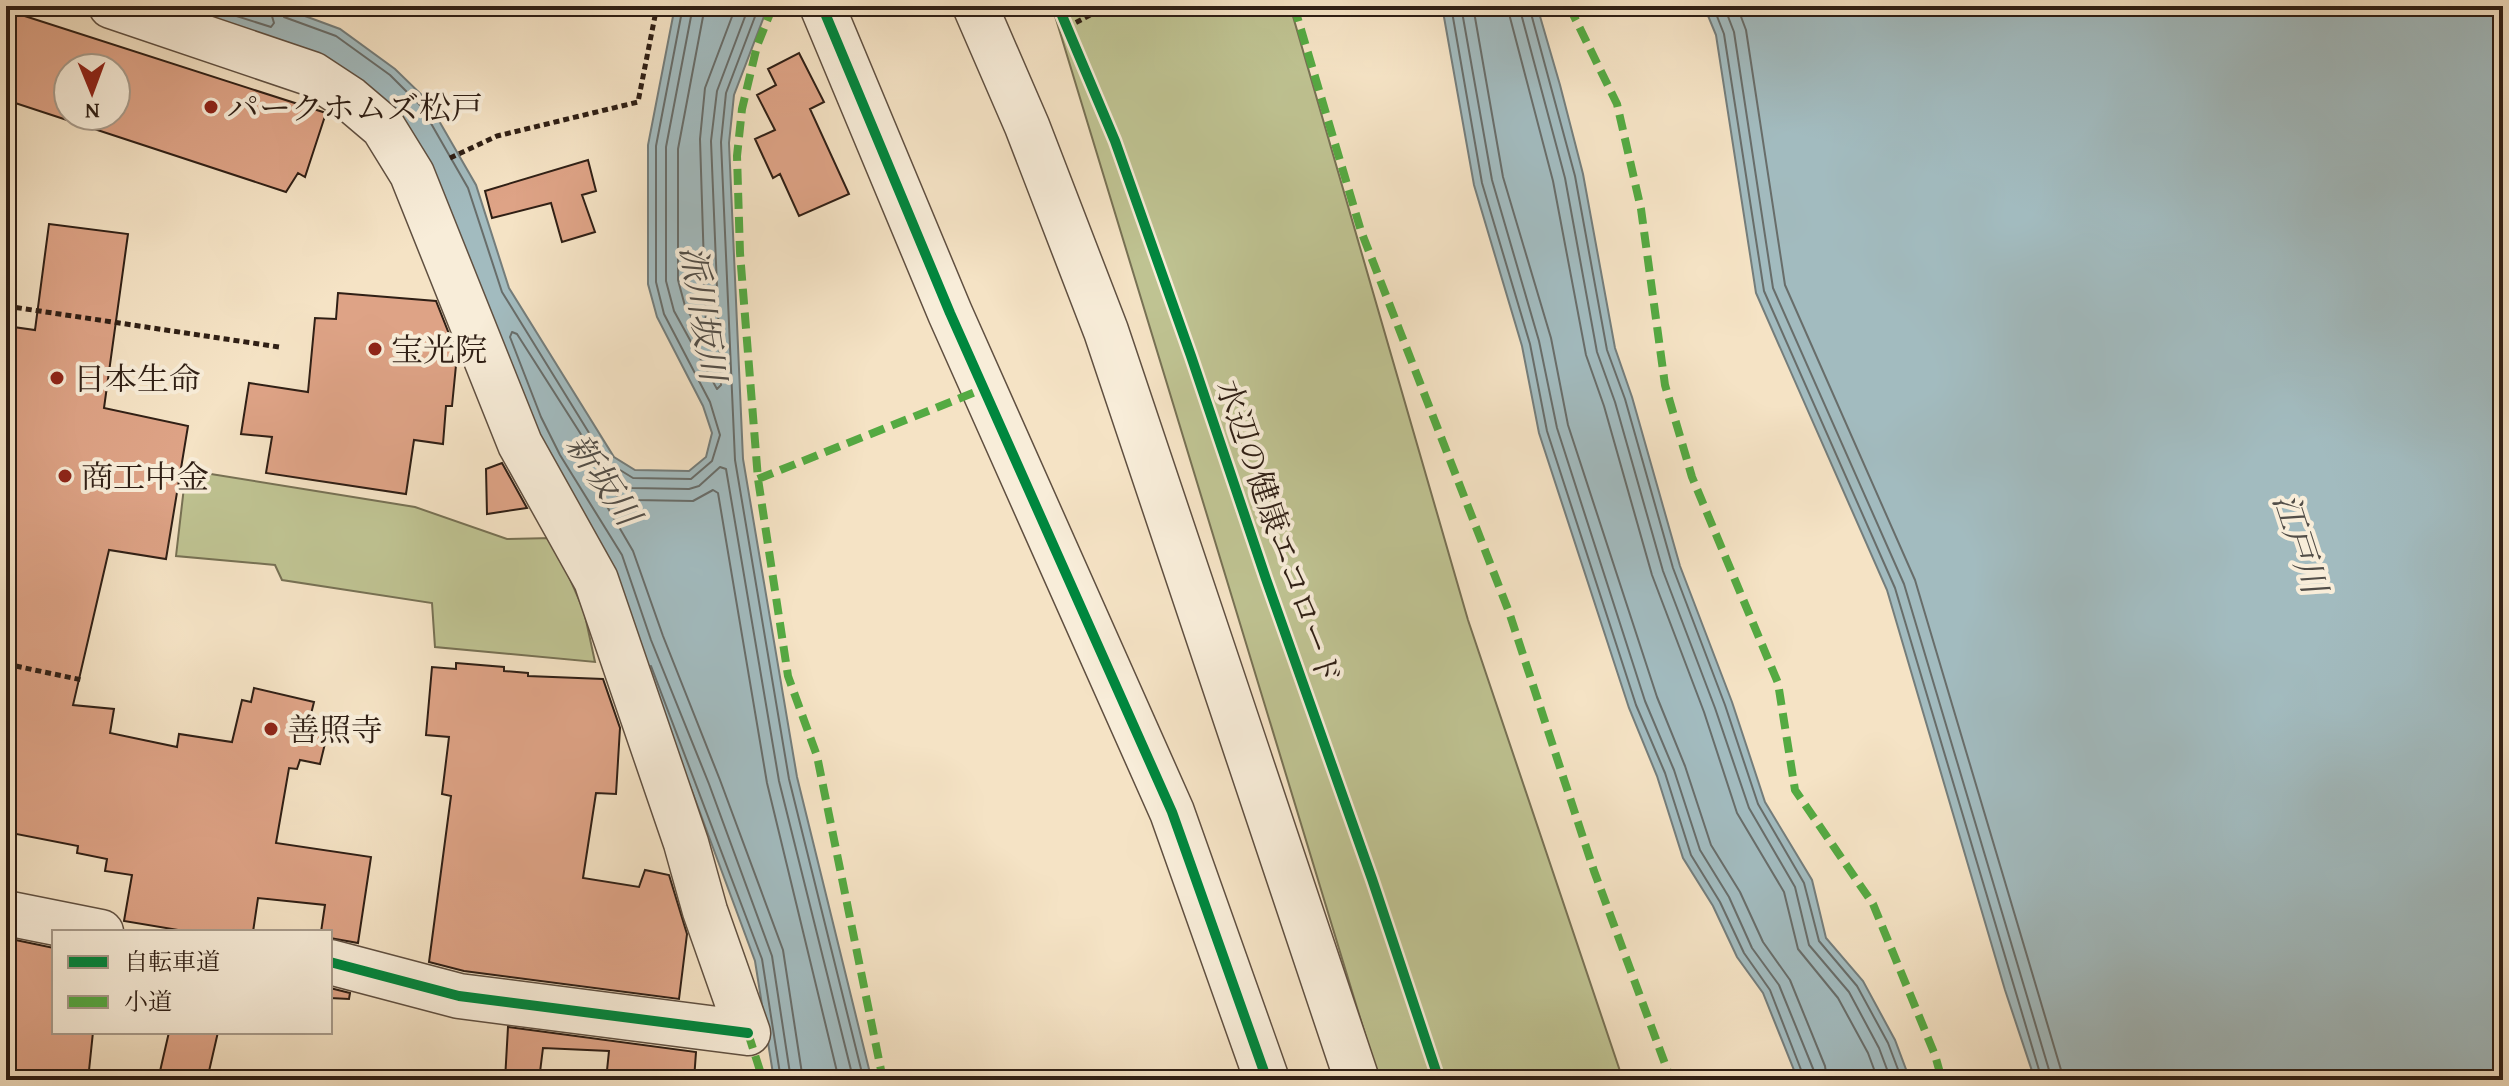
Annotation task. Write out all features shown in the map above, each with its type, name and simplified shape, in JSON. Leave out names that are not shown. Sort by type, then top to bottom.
[{"type":"street","points":[[111,6],[312,74],[350,99],[383,127],[412,174],[520,444],[596,580],[748,1033],[459,996],[332,963]]},
{"type":"street","points":[[822,6],[955,325],[1172,812],[1267,1080]]},
{"type":"street","points":[[975,6],[1027,126],[1106,331],[1357,1080]]},
{"type":"street","points":[[6,913],[91,930]]},
{"type":"path","points":[[467,151],[497,136],[638,102],[657,6]]},
{"type":"path","points":[[1073,42],[1065,22],[1108,6]]},
{"type":"path","points":[[6,306],[279,347]]},
{"type":"path","points":[[6,664],[82,680]]},
{"type":"green space","points":[[1052,6],[1290,6],[1468,620],[1623,1080],[1379,1080]]},
{"type":"green space","points":[[186,470],[415,507],[507,539],[552,538],[584,611],[595,662],[435,647],[432,603],[282,580],[275,565],[176,556]]},
{"type":"water","points":[[147,6],[278,6],[340,29],[395,69],[427,100],[476,185],[509,288],[614,457],[635,470],[689,471],[706,457],[712,433],[703,406],[657,317],[648,284],[648,145],[675,6],[768,6],[734,95],[729,143],[743,459],[797,777],[869,1069],[868,1080],[774,1080],[755,961],[692,791],[634,647],[408,144]]},
{"type":"water","points":[[1442,6],[1537,6],[1583,174],[1615,348],[1680,566],[1732,702],[1765,802],[1812,880],[1826,938],[1863,981],[1895,1040],[1910,1080],[1798,1080],[1763,993],[1737,957],[1713,906],[1683,858],[1657,776],[1629,708],[1539,433],[1522,346],[1474,185]]},
{"type":"water","name":"江戸川","points":[[1704,6],[2503,6],[2503,1080],[2035,1080],[2005,990],[1887,590],[1756,293],[1716,35]]},
{"type":"building","name":"パークホムズ松戸","points":[[6,10],[326,113],[305,177],[298,173],[286,192],[103,132],[132,132],[132,52],[52,52],[52,115],[6,100]]},
{"type":"building","points":[[799,53],[824,102],[810,109],[849,194],[799,216],[780,174],[773,178],[755,139],[775,130],[757,95],[776,85],[768,69]]},
{"type":"building","points":[[588,160],[596,191],[582,195],[595,232],[562,242],[551,203],[492,218],[485,191]]},
{"type":"building","points":[[49,224],[128,234],[104,408],[188,426],[166,559],[109,550],[73,705],[114,709],[110,733],[177,747],[179,734],[232,742],[242,700],[251,702],[254,688],[314,702],[310,718],[330,723],[320,764],[300,760],[297,769],[289,768],[276,843],[371,857],[358,943],[332,938],[332,930],[321,930],[325,905],[258,898],[253,930],[178,930],[124,921],[132,875],[105,871],[107,859],[77,853],[78,846],[6,832],[6,326],[35,330]]},
{"type":"building","points":[[338,293],[436,301],[453,344],[452,355],[457,355],[452,406],[446,406],[443,444],[414,440],[406,494],[266,473],[272,437],[241,434],[249,383],[308,392],[315,318],[336,319]]},
{"type":"building","points":[[502,463],[527,508],[487,514],[486,469]]},
{"type":"building","points":[[456,663],[504,667],[504,671],[528,673],[528,676],[603,679],[620,728],[616,794],[596,793],[583,878],[639,887],[645,870],[669,875],[687,934],[679,999],[464,971],[429,962],[451,796],[442,794],[449,737],[426,735],[432,667],[456,669]]},
{"type":"building","points":[[6,938],[52,948],[52,1034],[93,1034],[88,1080],[6,1080]]},
{"type":"building","points":[[332,988],[350,993],[349,999],[332,998]]},
{"type":"building","points":[[508,1027],[696,1052],[694,1080],[606,1080],[609,1051],[543,1048],[539,1080],[505,1080]]},
{"type":"building","points":[[169,1034],[218,1034],[207,1080],[158,1080]]},
{"type":"marked path","points":[[773,6],[757,46],[742,109],[737,156],[740,253],[758,479],[788,676],[817,756],[881,1080]]},
{"type":"marked path","points":[[1294,6],[1361,231],[1509,612],[1594,871],[1671,1080]]},
{"type":"marked path","points":[[1569,6],[1617,104],[1641,209],[1665,385],[1692,477],[1778,683],[1795,790],[1873,904],[1935,1055],[1942,1080]]},
{"type":"marked path","points":[[758,479],[983,389]]},
{"type":"marked path","points":[[748,1033],[763,1080]]},
{"type":"cycle path","points":[[822,6],[950,313],[1172,812],[1267,1080]]},
{"type":"cycle path","name":"水辺の健康エコロード","points":[[1058,6],[1115,141],[1439,1080]]},
{"type":"cycle path","points":[[332,963],[459,996],[748,1033]]},
{"type":"place","name":"パークホムズ松戸","points":[[211,107]]},
{"type":"place","name":"宝光院","points":[[375,349]]},
{"type":"place","name":"日本生命","points":[[57,378]]},
{"type":"place","name":"商工中金","points":[[65,476]]},
{"type":"place","name":"善照寺","points":[[271,729]]},
{"type":"water label","name":"派川坂川","points":[[704,313]]},
{"type":"water label","name":"新坂川","points":[[604,479]]}]
